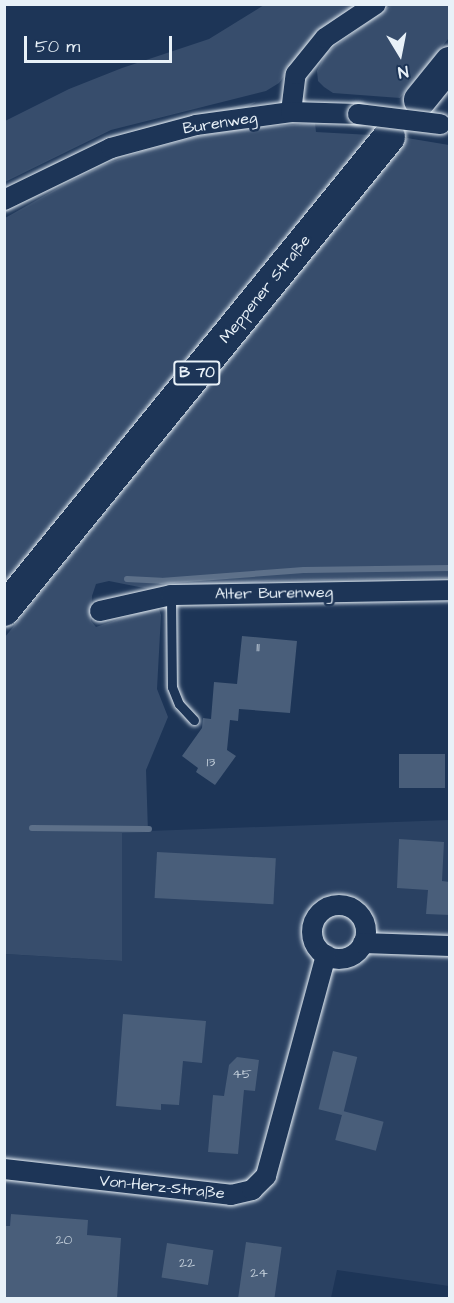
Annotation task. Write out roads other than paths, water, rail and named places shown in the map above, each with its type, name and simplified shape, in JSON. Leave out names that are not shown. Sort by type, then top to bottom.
[{"type":"main road","points":[[420,100],[450,63]]},
{"type":"main road","name":"Meppener Straße","points":[[4,610],[389,136]]},
{"type":"street","points":[[291,112],[296,74],[325,38],[376,4]]},
{"type":"street","name":"Burenweg","points":[[4,200],[111,148],[196,124],[291,112],[358,114],[445,125]]},
{"type":"street","name":"Alter Burenweg","points":[[100,611],[171,595],[450,590]]},
{"type":"street","points":[[331,905],[349,906],[357,911],[365,926],[363,944],[358,950],[343,958],[326,956],[318,950],[311,933],[316,916],[331,905]]},
{"type":"street","points":[[363,944],[450,946]]},
{"type":"street","name":"Von-Herz-Straße","points":[[4,1170],[231,1195],[252,1190],[266,1176],[326,956]]},
{"type":"lane","points":[[171,595],[172,687],[179,704],[194,720]]},
{"type":"waterway","points":[[127,579],[161,581],[304,570],[450,568]]},
{"type":"waterway","points":[[32,828],[149,829]]}]
